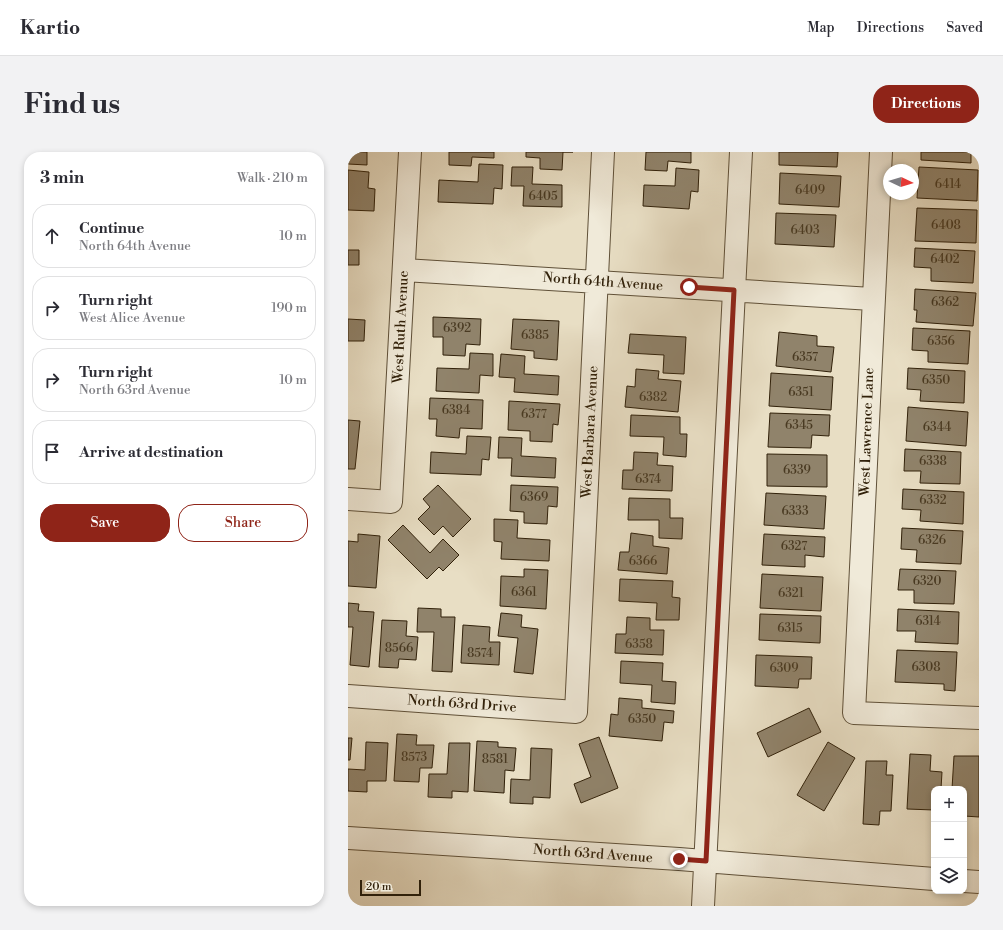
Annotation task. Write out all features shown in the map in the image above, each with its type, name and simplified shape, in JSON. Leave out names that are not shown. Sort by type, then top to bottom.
[{"type":"street","name":"West Ruth Avenue","points":[[348,499],[391,502],[410,152]]},
{"type":"street","name":"West Barbara Avenue","points":[[576,712],[603,152]]},
{"type":"street","points":[[703,906],[741,152]]},
{"type":"street","name":"West Lawrence Lane","points":[[880,152],[872,298],[854,713],[979,718]]},
{"type":"street","name":"North 64th Avenue","points":[[404,270],[872,298]]},
{"type":"street","name":"North 63rd Drive","points":[[348,696],[576,712]]},
{"type":"street","name":"North 63rd Avenue","points":[[348,838],[706,861],[931,879]]},
{"type":"street","points":[[967,881],[979,882]]},
{"type":"building","points":[[348,152],[367,152],[367,165],[348,164]]},
{"type":"building","points":[[449,152],[494,152],[494,158],[472,157],[471,166],[449,165]]},
{"type":"building","points":[[526,152],[563,152],[562,170],[540,169],[540,158],[526,157]]},
{"type":"building","points":[[646,152],[691,152],[691,163],[668,161],[667,171],[645,170]]},
{"type":"building","points":[[779,152],[838,152],[837,167],[779,165]]},
{"type":"building","points":[[921,152],[971,152],[971,163],[921,160]]},
{"type":"building","points":[[479,164],[503,165],[502,189],[494,188],[493,204],[438,202],[439,180],[478,182]]},
{"type":"building","points":[[512,167],[533,167],[532,184],[562,185],[562,207],[523,206],[524,186],[511,186]]},
{"type":"building","points":[[919,167],[978,170],[977,201],[919,198]]},
{"type":"building","points":[[676,168],[699,170],[698,192],[691,191],[689,209],[643,206],[644,185],[675,186]]},
{"type":"building","points":[[348,170],[369,172],[368,188],[375,189],[374,211],[348,210]]},
{"type":"building","points":[[780,173],[841,176],[839,207],[779,204]]},
{"type":"building","points":[[917,208],[977,210],[976,243],[915,241]]},
{"type":"building","points":[[776,213],[836,215],[834,247],[775,244]]},
{"type":"building","points":[[915,248],[975,251],[973,283],[931,281],[931,268],[914,267]]},
{"type":"building","points":[[348,250],[359,250],[359,265],[348,265]]},
{"type":"building","points":[[915,289],[976,293],[973,326],[916,322],[917,310],[914,310]]},
{"type":"building","points":[[433,317],[481,319],[480,345],[466,344],[465,356],[443,355],[443,337],[433,337]]},
{"type":"building","points":[[348,319],[365,320],[364,341],[348,341]]},
{"type":"building","points":[[513,319],[559,321],[557,360],[534,358],[534,351],[511,349]]},
{"type":"building","points":[[913,328],[970,331],[968,364],[928,362],[928,351],[912,350]]},
{"type":"building","points":[[779,332],[817,336],[817,346],[834,347],[831,372],[776,366]]},
{"type":"building","points":[[630,334],[686,337],[684,374],[663,373],[664,355],[628,353]]},
{"type":"building","points":[[470,353],[493,354],[493,376],[480,375],[479,393],[436,391],[437,368],[469,369]]},
{"type":"building","points":[[501,354],[525,356],[524,374],[559,376],[558,395],[514,392],[515,378],[499,377]]},
{"type":"building","points":[[908,368],[965,371],[964,403],[920,401],[921,390],[907,389]]},
{"type":"building","points":[[636,369],[659,371],[658,379],[681,381],[678,412],[625,407],[627,386],[635,387]]},
{"type":"building","points":[[771,373],[833,377],[831,410],[769,406]]},
{"type":"building","points":[[430,398],[483,400],[482,429],[460,428],[459,438],[436,436],[437,419],[429,419]]},
{"type":"building","points":[[509,401],[560,404],[558,425],[553,424],[552,442],[530,441],[530,431],[508,430]]},
{"type":"building","points":[[908,407],[968,412],[966,446],[906,441]]},
{"type":"building","points":[[770,413],[830,415],[829,436],[812,435],[811,448],[768,447]]},
{"type":"building","points":[[631,415],[680,417],[680,434],[687,434],[686,457],[663,455],[664,437],[630,436]]},
{"type":"building","points":[[348,420],[360,421],[355,469],[348,469]]},
{"type":"building","points":[[467,436],[491,437],[489,460],[482,459],[481,475],[430,473],[431,452],[466,454]]},
{"type":"building","points":[[499,437],[522,438],[521,456],[556,458],[555,478],[511,476],[512,458],[498,458]]},
{"type":"building","points":[[905,449],[961,452],[960,484],[920,483],[921,471],[904,471]]},
{"type":"building","points":[[634,452],[658,453],[657,465],[673,466],[672,491],[622,489],[623,470],[633,470]]},
{"type":"building","points":[[767,454],[827,455],[827,487],[767,486]]},
{"type":"building","points":[[438,485],[471,519],[453,537],[443,526],[434,535],[418,519],[430,507],[423,499]]},
{"type":"building","points":[[511,485],[558,487],[557,507],[548,506],[547,524],[524,523],[524,512],[510,511]]},
{"type":"building","points":[[903,489],[964,492],[963,524],[920,521],[921,510],[902,509]]},
{"type":"building","points":[[766,493],[826,496],[824,529],[764,525]]},
{"type":"building","points":[[629,498],[670,499],[670,518],[683,518],[682,539],[659,538],[659,520],[628,520]]},
{"type":"building","points":[[494,519],[518,520],[517,538],[550,540],[549,561],[501,559],[502,542],[494,541]]},
{"type":"building","points":[[403,525],[430,553],[443,539],[459,555],[443,571],[439,567],[427,579],[388,540]]},
{"type":"building","points":[[902,528],[963,531],[961,564],[916,562],[917,550],[901,549]]},
{"type":"building","points":[[631,533],[653,536],[653,546],[669,548],[667,574],[618,570],[620,552],[629,552]]},
{"type":"building","points":[[358,534],[380,536],[376,588],[348,586],[348,541],[358,542]]},
{"type":"building","points":[[764,534],[825,537],[824,557],[805,555],[805,567],[762,565]]},
{"type":"building","points":[[524,569],[548,570],[546,609],[500,606],[501,576],[524,577]]},
{"type":"building","points":[[900,569],[956,571],[954,604],[914,603],[914,590],[898,590]]},
{"type":"building","points":[[762,574],[823,577],[821,611],[760,608]]},
{"type":"building","points":[[620,579],[673,581],[672,597],[680,598],[679,620],[656,620],[657,603],[619,601]]},
{"type":"building","points":[[348,603],[359,604],[358,611],[374,612],[369,667],[350,665],[353,627],[348,627]]},
{"type":"building","points":[[418,608],[441,609],[441,617],[455,617],[452,672],[432,671],[434,632],[417,632]]},
{"type":"building","points":[[898,609],[959,612],[958,644],[915,642],[916,631],[897,631]]},
{"type":"building","points":[[501,613],[522,615],[521,627],[538,629],[533,674],[514,672],[518,638],[498,636]]},
{"type":"building","points":[[760,614],[821,616],[820,643],[759,640]]},
{"type":"building","points":[[627,617],[650,618],[650,630],[664,630],[663,655],[615,653],[616,634],[626,634]]},
{"type":"building","points":[[382,620],[407,621],[406,636],[418,637],[416,660],[399,659],[398,668],[379,667]]},
{"type":"building","points":[[463,625],[490,627],[489,642],[500,642],[499,665],[461,663]]},
{"type":"building","points":[[897,650],[957,652],[955,691],[944,690],[944,684],[895,682]]},
{"type":"building","points":[[756,655],[812,657],[811,679],[799,679],[798,688],[755,686]]},
{"type":"building","points":[[621,661],[663,663],[662,681],[676,682],[675,704],[651,702],[652,685],[620,683]]},
{"type":"building","points":[[619,698],[642,700],[642,708],[674,711],[673,723],[664,722],[662,741],[609,736],[611,714],[618,715]]},
{"type":"building","points":[[809,708],[821,732],[768,757],[757,733]]},
{"type":"building","points":[[397,734],[417,735],[416,745],[434,745],[432,768],[420,768],[419,782],[394,781]]},
{"type":"building","points":[[599,737],[618,788],[581,803],[574,784],[591,777],[579,744]]},
{"type":"building","points":[[348,738],[352,738],[350,760],[348,760]]},
{"type":"building","points":[[477,741],[498,742],[498,747],[516,748],[514,771],[505,770],[504,793],[474,791]]},
{"type":"building","points":[[366,742],[388,743],[386,781],[367,781],[367,792],[348,791],[348,769],[365,770]]},
{"type":"building","points":[[828,742],[855,758],[824,811],[797,795]]},
{"type":"building","points":[[449,743],[470,743],[468,792],[452,791],[452,798],[428,797],[429,774],[447,774]]},
{"type":"building","points":[[531,748],[552,749],[550,798],[533,797],[533,804],[510,803],[511,779],[530,780]]},
{"type":"building","points":[[910,754],[931,755],[930,771],[942,772],[941,786],[931,786],[931,810],[907,809]]},
{"type":"building","points":[[954,756],[979,756],[979,817],[967,816],[967,786],[952,786]]},
{"type":"building","points":[[866,761],[887,761],[886,775],[893,775],[891,811],[880,811],[879,825],[863,824]]},
{"type":"route","points":[[679,859],[706,861],[734,290],[689,287]]}]
